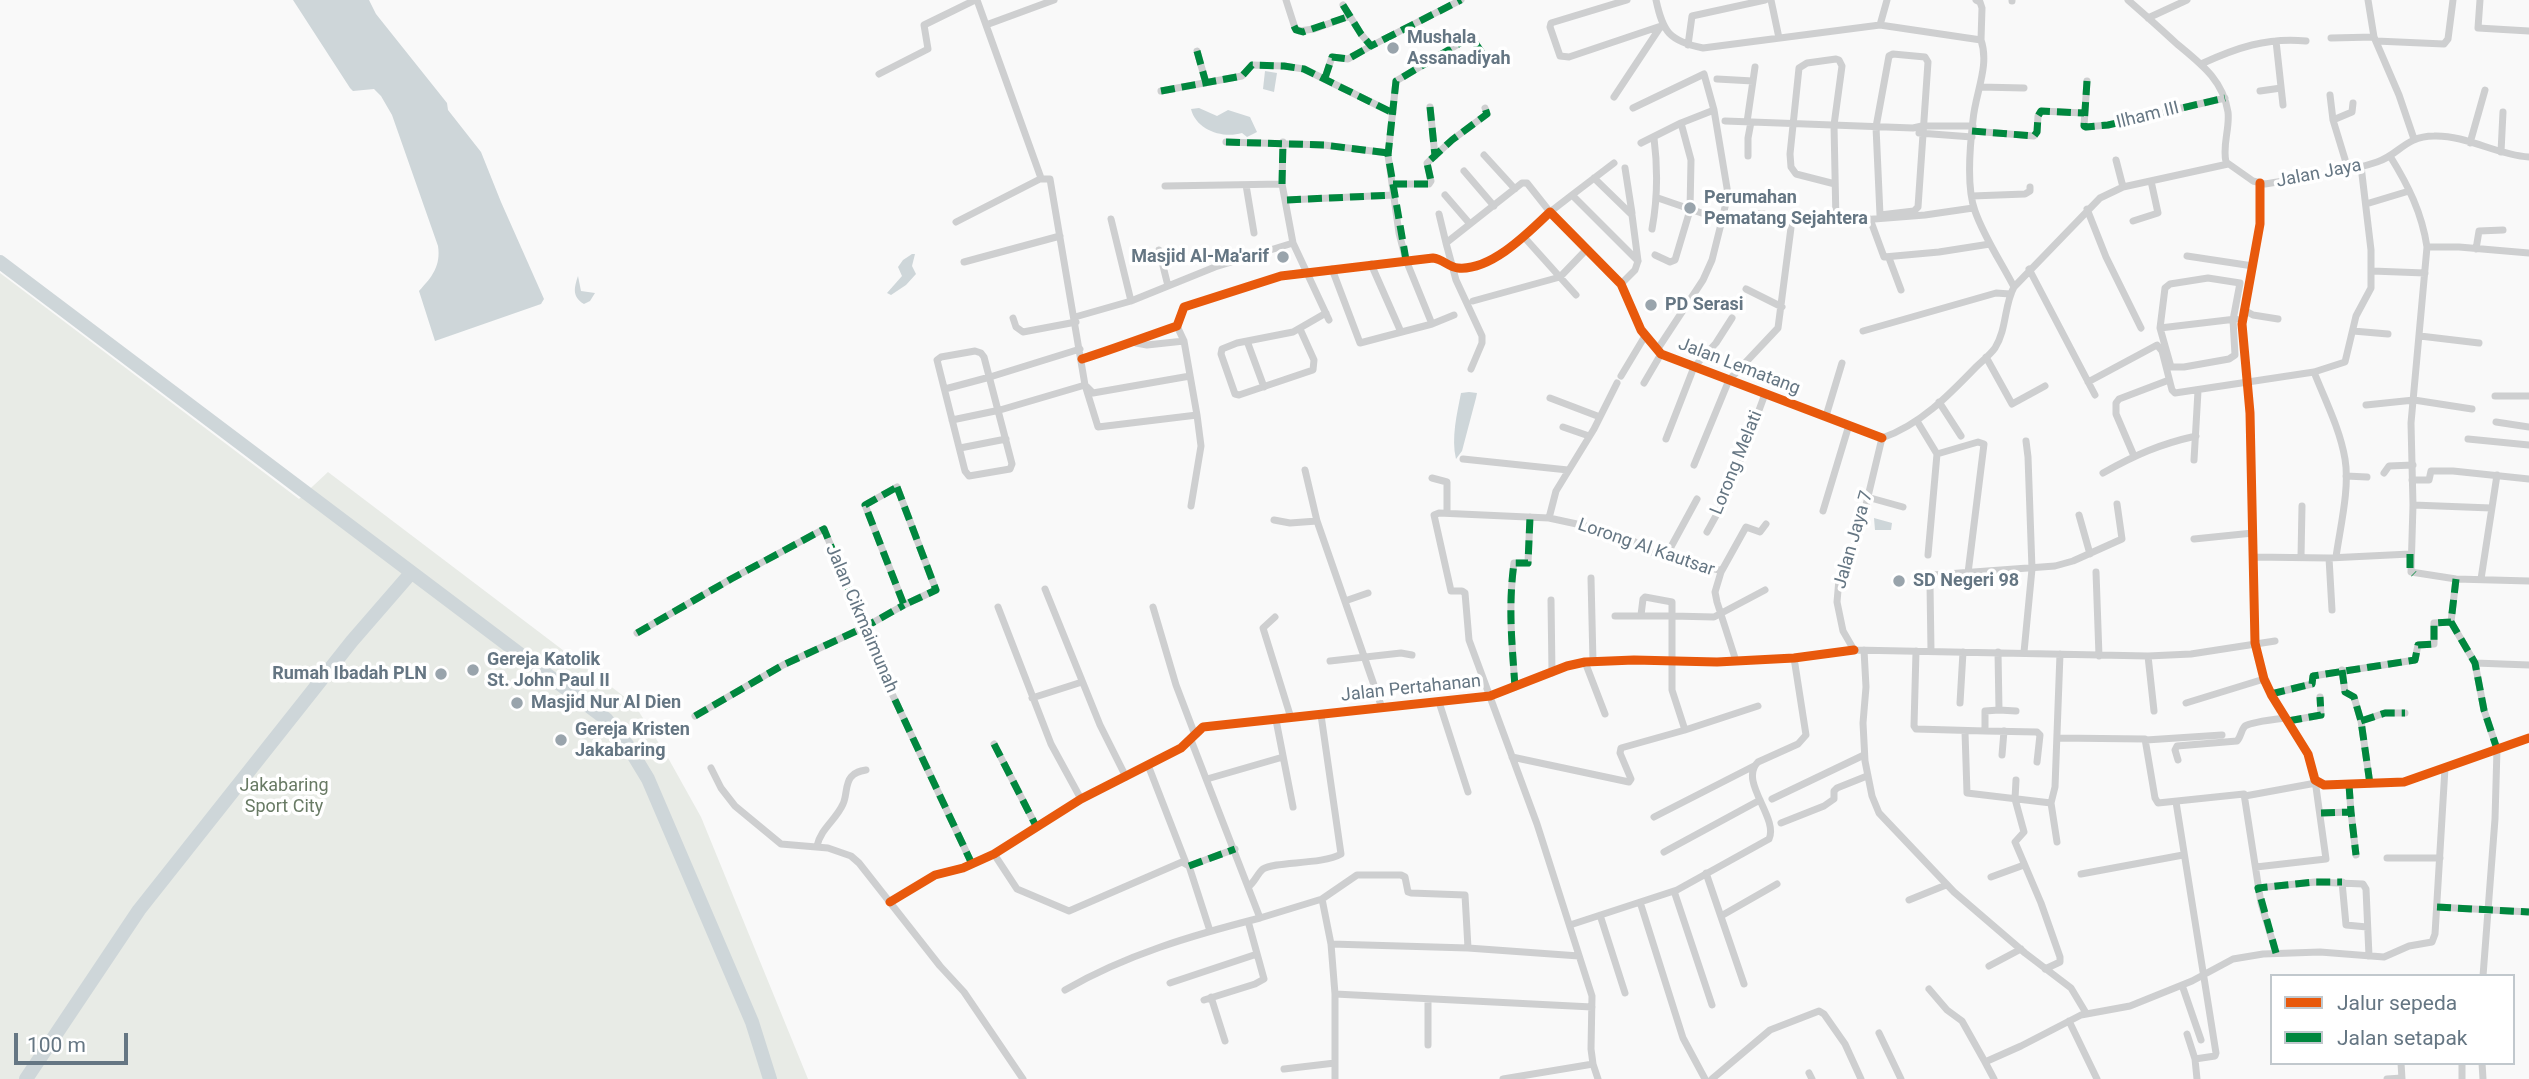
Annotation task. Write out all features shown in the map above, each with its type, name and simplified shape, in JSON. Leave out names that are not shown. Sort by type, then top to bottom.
[{"type":"street","points":[[879,74],[928,49],[924,25],[976,0],[1041,178]]},
{"type":"street","points":[[986,25],[1054,0]]},
{"type":"street","points":[[1286,0],[1295,28],[1299,31],[1314,29],[1350,16]]},
{"type":"street","points":[[1325,78],[1332,57],[1348,59],[1461,0]]},
{"type":"street","points":[[1627,0],[1551,23],[1560,56],[1567,58],[1661,26]]},
{"type":"street","points":[[1656,0],[1661,26],[1678,41],[1703,48],[1880,25],[1981,40]]},
{"type":"street","points":[[1688,45],[1692,16],[1765,0]]},
{"type":"street","points":[[1771,0],[1779,38]]},
{"type":"street","points":[[1880,25],[1887,0]]},
{"type":"street","points":[[1976,0],[1982,8],[1981,40],[1984,59],[1972,131],[1973,208],[2012,290]]},
{"type":"street","points":[[1882,438],[1898,433],[1917,421],[1986,357],[1995,347],[2006,321],[2012,290],[2100,198],[2123,187],[2228,164],[2224,154],[2228,118],[2225,98],[2213,76],[2128,0]]},
{"type":"street","points":[[2148,18],[2187,0]]},
{"type":"street","points":[[2368,0],[2375,39],[2414,139],[2438,135],[2529,157]]},
{"type":"street","points":[[2331,38],[2444,44],[2448,39],[2453,0]]},
{"type":"street","points":[[2480,0],[2478,28],[2529,31]]},
{"type":"street","points":[[1343,5],[1371,46]]},
{"type":"street","points":[[1614,97],[1661,26]]},
{"type":"street","points":[[1432,324],[1406,260],[1394,195],[1388,153],[1396,81],[1467,39],[1474,41],[1484,56]]},
{"type":"street","points":[[2276,41],[2283,105]]},
{"type":"street","points":[[2201,64],[2250,44],[2306,41]]},
{"type":"street","points":[[1197,51],[1206,83]]},
{"type":"street","points":[[1894,54],[1928,59],[1922,130],[1917,210],[1880,215],[1876,127],[1889,56],[1894,54]]},
{"type":"street","points":[[1835,184],[1793,172],[1790,148],[1798,68],[1807,63],[1836,59],[1842,66],[1834,125],[1836,222]]},
{"type":"street","points":[[1161,91],[1244,75],[1248,67],[1255,65],[1304,69],[1393,113]]},
{"type":"street","points":[[1748,156],[1755,67]]},
{"type":"street","points":[[1633,108],[1704,74],[1714,110],[1728,194],[1712,260],[1703,281],[1659,352],[1644,383]]},
{"type":"street","points":[[1717,79],[1753,81]]},
{"type":"street","points":[[2084,113],[2087,81]]},
{"type":"street","points":[[1980,87],[2025,88]]},
{"type":"street","points":[[2260,91],[2281,88]]},
{"type":"street","points":[[2470,143],[2485,90]]},
{"type":"street","points":[[2330,95],[2333,120],[2348,169]]},
{"type":"street","name":"Ilham III","points":[[1972,131],[2034,136],[2040,111],[2084,113],[2084,125],[2094,127],[2225,98]]},
{"type":"street","points":[[2333,120],[2352,112],[2353,103]]},
{"type":"street","points":[[1430,107],[1435,156]]},
{"type":"street","points":[[1393,184],[1429,184],[1431,181],[1426,166],[1452,140],[1487,114],[1485,108]]},
{"type":"street","points":[[1641,143],[1714,110]]},
{"type":"street","points":[[2501,152],[2503,112]]},
{"type":"street","points":[[1725,121],[1913,128],[1944,136],[1972,131]]},
{"type":"street","points":[[1655,255],[1670,262],[1675,260],[1690,210],[1690,160],[1681,123]]},
{"type":"street","points":[[1922,130],[1944,126],[1972,131]]},
{"type":"street","points":[[1944,126],[1944,136]]},
{"type":"street","points":[[1652,229],[1658,198],[1654,138]]},
{"type":"street","name":"Jalan Jaya","points":[[2228,164],[2253,181],[2265,184],[2378,162],[2414,139]]},
{"type":"street","points":[[1226,142],[1283,142],[1388,153]]},
{"type":"street","points":[[1283,142],[1282,184],[1293,243],[1328,316],[1285,335],[1226,346],[1221,351],[1233,390],[1239,395],[1315,368],[1300,330]]},
{"type":"street","points":[[1484,155],[1515,189]]},
{"type":"street","points":[[2390,156],[2424,225],[2427,247],[2411,423],[2412,573],[2456,579],[2529,581]]},
{"type":"street","points":[[2116,160],[2123,187]]},
{"type":"street","points":[[1191,506],[1201,446],[1184,341],[1177,326],[1184,307],[1281,276],[1306,272],[1439,258],[1451,267],[1473,266],[1503,252],[1524,237],[1550,212],[1614,163]]},
{"type":"street","points":[[2088,382],[2157,345],[2173,393],[2314,372],[2345,362],[2356,316],[2370,293],[2372,271],[2361,166]]},
{"type":"street","points":[[1446,243],[1522,183],[1527,183],[1550,212],[1621,284],[1635,270],[1638,261],[1625,169]]},
{"type":"street","points":[[1464,171],[1494,206]]},
{"type":"street","points":[[956,222],[1041,178],[1048,178],[1051,181],[1085,385],[1098,427],[1197,415]]},
{"type":"street","points":[[1594,178],[1632,215]]},
{"type":"street","points":[[2133,221],[2158,213],[2151,181]]},
{"type":"street","points":[[2256,867],[2326,859],[2316,781],[2308,754],[2271,694],[2264,679],[2255,643],[2251,437],[2242,339],[2260,223],[2260,183]]},
{"type":"street","points":[[1165,186],[1282,184]]},
{"type":"street","points":[[1246,185],[1254,233]]},
{"type":"street","points":[[1972,196],[2025,194],[2030,191],[2029,187]]},
{"type":"street","points":[[2366,204],[2409,191]]},
{"type":"street","points":[[1287,200],[1394,195]]},
{"type":"street","points":[[1445,195],[1470,224]]},
{"type":"street","points":[[1572,195],[1638,261]]},
{"type":"street","points":[[1658,198],[1722,220],[1738,220],[1752,214],[1763,214],[1836,222],[1973,208]]},
{"type":"street","points":[[2087,209],[2106,257],[2141,328]]},
{"type":"street","points":[[1438,214],[1451,267],[1482,336],[1481,347],[1471,369]]},
{"type":"street","points":[[1111,219],[1131,301]]},
{"type":"street","points":[[1694,465],[1729,380],[1776,331],[1780,323],[1792,219]]},
{"type":"street","points":[[1870,219],[1882,254],[1889,258],[1990,244]]},
{"type":"street","points":[[2476,249],[2479,231],[2503,230]]},
{"type":"street","points":[[964,262],[1060,236]]},
{"type":"street","points":[[1524,237],[1576,295]]},
{"type":"street","points":[[1013,318],[1016,327],[1023,332],[1075,320],[1215,267],[1293,243]]},
{"type":"street","points":[[2427,247],[2529,253]]},
{"type":"street","points":[[1159,250],[1168,286]]},
{"type":"street","points":[[1472,301],[1560,277],[1586,250]]},
{"type":"street","points":[[2186,256],[2253,266]]},
{"type":"street","points":[[1889,258],[1900,290]]},
{"type":"street","points":[[1371,264],[1401,332]]},
{"type":"street","points":[[1332,269],[1360,343],[1432,324],[1454,315]]},
{"type":"street","points":[[2029,270],[2095,395]]},
{"type":"street","points":[[2372,271],[2425,273]]},
{"type":"street","points":[[2219,278],[2239,282],[2241,285],[2233,320],[2235,356],[2184,367],[2171,367],[2160,328],[2165,288],[2197,279],[2219,278]]},
{"type":"street","name":"Jalan Lematang","points":[[1621,284],[1641,330],[1659,352],[1882,438]]},
{"type":"street","points":[[1746,289],[1782,307]]},
{"type":"street","points":[[1863,331],[2012,290]]},
{"type":"street","points":[[2160,328],[2233,320],[2244,314],[2278,318]]},
{"type":"street","points":[[1666,439],[1694,367],[1716,343],[1732,318]]},
{"type":"street","points":[[1082,359],[1177,326]]},
{"type":"street","points":[[2353,331],[2388,334]]},
{"type":"street","points":[[1549,519],[1556,491],[1645,336]]},
{"type":"street","points":[[2420,336],[2479,343]]},
{"type":"street","points":[[1135,342],[1147,345],[1184,341]]},
{"type":"street","points":[[1247,341],[1264,387]]},
{"type":"street","points":[[945,389],[1080,349]]},
{"type":"street","points":[[979,352],[983,354],[1011,468],[967,475],[945,389],[937,363],[941,357],[979,352]]},
{"type":"street","points":[[1986,357],[2012,404],[2045,386]]},
{"type":"street","points":[[1826,416],[1842,363]]},
{"type":"street","points":[[2314,372],[2333,419],[2345,459],[2346,476],[2332,557],[2332,610]]},
{"type":"street","points":[[1085,385],[1093,393],[1190,376]]},
{"type":"street","points":[[2134,456],[2116,414],[2116,404],[2119,399],[2169,380]]},
{"type":"street","points":[[952,420],[1085,385]]},
{"type":"street","points":[[2194,460],[2197,390]]},
{"type":"street","name":"Lorong Melati","points":[[1707,532],[1728,494],[1765,394]]},
{"type":"street","points":[[2495,397],[2529,396]]},
{"type":"street","points":[[1550,398],[1600,417]]},
{"type":"street","points":[[2366,405],[2414,400],[2472,409]]},
{"type":"street","points":[[1939,402],[1961,436]]},
{"type":"street","points":[[1917,421],[1937,454],[1928,555]]},
{"type":"street","points":[[2496,422],[2529,427]]},
{"type":"street","points":[[1823,511],[1849,425]]},
{"type":"street","points":[[1563,427],[1589,436]]},
{"type":"street","points":[[2103,473],[2164,443],[2196,436]]},
{"type":"street","name":"Jalan Jaya 7","points":[[1854,650],[1843,631],[1837,602],[1839,579],[1859,534],[1882,438]]},
{"type":"street","points":[[960,447],[1006,439]]},
{"type":"street","points":[[2468,439],[2529,445]]},
{"type":"street","points":[[1937,454],[1978,442],[1984,444],[1968,573]]},
{"type":"street","points":[[2024,652],[2032,569],[2026,442]]},
{"type":"street","points":[[1463,459],[1569,470]]},
{"type":"street","points":[[2384,473],[2389,466],[2413,465]]},
{"type":"street","points":[[1306,470],[1317,521],[1382,708]]},
{"type":"street","points":[[2413,480],[2429,480],[2430,473],[2434,471],[2529,479]]},
{"type":"street","points":[[2481,579],[2497,475]]},
{"type":"street","points":[[2346,476],[2367,477]]},
{"type":"street","points":[[1432,478],[1447,482],[1447,513]]},
{"type":"street","points":[[695,716],[783,666],[936,590],[897,487],[865,505],[904,605]]},
{"type":"street","points":[[1867,497],[1903,507]]},
{"type":"street","points":[[1666,556],[1697,499]]},
{"type":"street","points":[[1931,652],[1931,576],[1939,573],[2054,566],[2090,554],[2123,537],[2117,504]]},
{"type":"street","points":[[2413,505],[2491,508]]},
{"type":"street","points":[[2301,557],[2302,506]]},
{"type":"street","name":"Lorong Al Kautsar","points":[[1490,696],[1469,640],[1465,593],[1451,591],[1434,515],[1437,513],[1530,517],[1586,526],[1630,539],[1651,552],[1721,572],[1715,592],[1736,661]]},
{"type":"street","points":[[2079,515],[2090,554]]},
{"type":"street","points":[[1515,687],[1509,623],[1511,588],[1514,562],[1528,563],[1530,517]]},
{"type":"street","points":[[1274,520],[1290,523],[1317,521]]},
{"type":"street","points":[[1721,572],[1745,528],[1760,532],[1766,524]]},
{"type":"street","name":"Jalan Cikmaimunah","points":[[637,633],[824,529],[887,683],[972,864]]},
{"type":"street","points":[[2194,539],[2253,533]]},
{"type":"street","points":[[2253,556],[2410,554]]},
{"type":"street","points":[[2096,572],[2099,656]]},
{"type":"street","points":[[1591,578],[1589,662],[1605,714]]},
{"type":"street","points":[[2456,579],[2451,622],[2475,663],[2484,710],[2497,749],[2483,974]]},
{"type":"street","points":[[1045,589],[1104,735],[1126,777]]},
{"type":"street","points":[[1615,616],[1709,618],[1765,590]]},
{"type":"street","points":[[1345,601],[1368,593]]},
{"type":"street","points":[[1641,615],[1645,597],[1672,602],[1672,690],[1685,730]]},
{"type":"street","points":[[1551,600],[1552,673]]},
{"type":"street","points":[[998,607],[1051,744],[1081,799]]},
{"type":"street","points":[[1153,607],[1207,779],[1260,918]]},
{"type":"street","points":[[1275,617],[1263,628],[1291,719]]},
{"type":"street","points":[[2271,694],[2312,684],[2313,676],[2415,660],[2418,645],[2434,644],[2434,623],[2451,622]]},
{"type":"street","name":"Jalan Pertahanan","points":[[890,902],[930,878],[994,854],[1081,799],[1181,748],[1203,727],[1490,696],[1589,662],[1717,662],[1794,658],[1854,650],[2148,656],[2191,654],[2275,640]]},
{"type":"street","points":[[1864,650],[1864,755],[1878,814],[1946,885],[2071,988],[2086,1013]]},
{"type":"street","points":[[1916,651],[1915,727],[1922,730],[1965,732],[2038,732],[2037,762]]},
{"type":"street","points":[[1960,703],[1963,652]]},
{"type":"street","points":[[1998,652],[1998,710]]},
{"type":"street","points":[[1330,661],[1401,653],[1412,655]]},
{"type":"street","points":[[2057,842],[2051,803],[2055,787],[2060,654]]},
{"type":"street","points":[[2148,656],[2154,711]]},
{"type":"street","points":[[1654,817],[1798,744],[1806,735],[1794,658]]},
{"type":"street","points":[[2475,663],[2529,665]]},
{"type":"street","points":[[2342,670],[2345,692],[2354,696],[2361,721],[2370,784]]},
{"type":"street","points":[[2186,703],[2264,679]]},
{"type":"street","points":[[1032,698],[1082,682]]},
{"type":"street","points":[[1490,696],[1513,757],[1592,996],[1593,1064],[1598,1079]]},
{"type":"street","points":[[2178,760],[2175,750],[2177,746],[2237,741],[2241,738],[2243,729],[2249,725],[2321,716],[2320,697]]},
{"type":"street","points":[[1439,702],[1468,792]]},
{"type":"street","points":[[1513,757],[1629,782],[1631,779],[1620,753],[1622,748],[1758,706]]},
{"type":"street","points":[[1985,731],[1984,711],[2016,711]]},
{"type":"street","points":[[2361,721],[2385,713],[2405,713]]},
{"type":"street","points":[[1248,887],[1264,869],[1272,866],[1314,862],[1341,853],[1321,715]]},
{"type":"street","points":[[1276,720],[1293,807]]},
{"type":"street","points":[[2002,755],[2004,730]]},
{"type":"street","points":[[1965,732],[1967,793],[2051,803]]},
{"type":"street","points":[[2057,738],[2147,740],[2222,735]]},
{"type":"street","points":[[2147,740],[2155,801],[2160,804],[2242,794],[2245,796],[2316,781],[2324,785],[2404,782],[2529,738]]},
{"type":"street","points":[[994,744],[1035,826]]},
{"type":"street","points":[[1772,799],[1864,755]]},
{"type":"street","points":[[1207,779],[1283,757]]},
{"type":"street","points":[[1149,765],[1188,864],[1210,931]]},
{"type":"street","points":[[1570,925],[1674,891],[1769,839],[1772,833],[1752,776],[1754,766]]},
{"type":"street","points":[[710,768],[735,806],[782,844],[817,846],[851,856],[933,958],[964,992],[1023,1079]]},
{"type":"street","points":[[1985,1062],[2086,1013],[2130,1006],[2182,985],[2233,959],[2276,953],[2320,952],[2389,956],[2409,946],[2432,942],[2437,907],[2445,768]]},
{"type":"street","points":[[817,846],[824,828],[845,801],[850,777],[858,771],[866,770]]},
{"type":"street","points":[[1781,823],[1824,806],[1833,799],[1837,788],[1867,776]]},
{"type":"street","points":[[2016,780],[2015,799],[2024,832],[2015,842],[2060,957],[2060,962],[2045,969]]},
{"type":"street","points":[[2348,785],[2356,855]]},
{"type":"street","points":[[2245,796],[2258,888],[2276,953]]},
{"type":"street","points":[[1664,852],[1760,800]]},
{"type":"street","points":[[2176,802],[2216,1055],[2195,1059]]},
{"type":"street","points":[[2321,813],[2351,812]]},
{"type":"street","points":[[994,854],[1017,890],[1031,897],[1048,900],[1069,911],[1182,862],[1188,864],[1235,849]]},
{"type":"street","points":[[2081,874],[2183,855]]},
{"type":"street","points":[[2387,858],[2440,858]]},
{"type":"street","points":[[1991,877],[2024,865]]},
{"type":"street","points":[[1706,873],[1744,984]]},
{"type":"street","points":[[1065,990],[1100,970],[1210,931],[1322,899],[1344,886],[1355,875],[1363,874],[1403,876],[1408,892],[1411,893],[1463,894],[1467,900],[1468,948]]},
{"type":"street","points":[[2258,888],[2315,882],[2342,882],[2364,886],[2369,956]]},
{"type":"street","points":[[2342,882],[2346,925],[2367,927]]},
{"type":"street","points":[[1721,916],[1777,884]]},
{"type":"street","points":[[1909,900],[1946,885]]},
{"type":"street","points":[[1674,891],[1712,1005]]},
{"type":"street","points":[[1322,899],[1331,944],[1335,994],[1335,1079]]},
{"type":"street","points":[[1640,902],[1683,1038],[1705,1079]]},
{"type":"street","points":[[2437,907],[2529,912]]},
{"type":"street","points":[[1600,915],[1625,993]]},
{"type":"street","points":[[1225,1041],[1208,999],[1262,981],[1264,976],[1248,921]]},
{"type":"street","points":[[1331,944],[1468,948],[1579,956]]},
{"type":"street","points":[[1989,965],[2021,949]]},
{"type":"street","points":[[1170,983],[1257,954]]},
{"type":"street","points":[[2182,985],[2201,1040]]},
{"type":"street","points":[[1929,989],[1947,1010],[1962,1021],[1994,1079]]},
{"type":"street","points":[[1335,994],[1592,1007]]},
{"type":"street","points":[[1428,999],[1428,1045]]},
{"type":"street","points":[[1712,1079],[1770,1030],[1819,1011],[1845,1044],[1861,1079]]},
{"type":"street","points":[[2069,1021],[2097,1079]]},
{"type":"street","points":[[1880,1032],[1901,1079]]},
{"type":"street","points":[[2187,1034],[2195,1059],[2197,1079]]},
{"type":"street","points":[[1284,1069],[1335,1063]]},
{"type":"street","points":[[1503,1079],[1593,1064]]},
{"type":"street","points":[[2387,1079],[2402,1079]]},
{"type":"green space","name":"Jakabaring Sport City","points":[[0,273],[299,499],[328,472],[634,704],[701,817],[808,1079],[0,1079]]},
{"type":"shaded area","points":[[293,0],[369,0],[376,14],[447,103],[448,110],[481,152],[544,299],[541,304],[435,341],[419,291],[434,271],[438,260],[438,246],[392,115],[374,89],[353,91],[350,88]]},
{"type":"shaded area","points":[[1265,71],[1277,73],[1274,92],[1263,89]]},
{"type":"shaded area","points":[[1199,108],[1217,116],[1228,110],[1250,117],[1257,132],[1247,137],[1242,133],[1227,135],[1211,131],[1194,116],[1191,109]]},
{"type":"shaded area","points":[[915,254],[912,266],[916,274],[891,295],[887,293],[902,276],[898,267]]},
{"type":"shaded area","points":[[578,276],[581,291],[595,293],[590,301],[584,304],[575,292]]},
{"type":"shaded area","points":[[1461,393],[1477,393],[1462,451],[1456,459],[1454,434]]},
{"type":"shaded area","points":[[1874,518],[1892,523],[1891,530],[1875,530]]},
{"type":"waterway","points":[[0,262],[606,719],[628,746],[648,779],[752,1022],[770,1079]]},
{"type":"waterway","points":[[26,1079],[139,910],[352,641],[411,573]]},
{"type":"marked path","points":[[1343,5],[1371,46],[1461,0]]},
{"type":"marked path","points":[[1294,26],[1296,30],[1303,32],[1350,16]]},
{"type":"marked path","points":[[1406,260],[1388,155],[1396,81],[1467,39],[1474,41],[1484,56]]},
{"type":"marked path","points":[[1325,78],[1332,57],[1348,59],[1371,46]]},
{"type":"marked path","points":[[1197,51],[1206,83]]},
{"type":"marked path","points":[[1161,91],[1242,76],[1252,65],[1284,66],[1304,69],[1393,113]]},
{"type":"marked path","points":[[2087,81],[2086,127],[2108,125],[2225,98]]},
{"type":"marked path","points":[[1430,107],[1435,156]]},
{"type":"marked path","points":[[1393,184],[1429,184],[1431,181],[1427,163],[1487,114],[1485,108]]},
{"type":"marked path","points":[[1972,131],[2034,136],[2041,111],[2084,113]]},
{"type":"marked path","points":[[1226,142],[1324,145],[1388,153]]},
{"type":"marked path","points":[[1282,184],[1283,142]]},
{"type":"marked path","points":[[1287,200],[1394,195]]},
{"type":"marked path","points":[[897,487],[936,590],[904,605],[865,505],[897,487]]},
{"type":"marked path","points":[[1515,687],[1511,625],[1512,579],[1514,563],[1528,563],[1530,517]]},
{"type":"marked path","points":[[637,633],[824,529],[887,683],[972,864]]},
{"type":"marked path","points":[[2410,554],[2410,570],[2414,574]]},
{"type":"marked path","points":[[2456,579],[2451,622],[2475,663],[2484,710],[2497,749]]},
{"type":"marked path","points":[[695,716],[783,665],[865,627],[904,605]]},
{"type":"marked path","points":[[2271,694],[2312,684],[2313,676],[2415,660],[2418,645],[2434,644],[2434,623],[2451,622]]},
{"type":"marked path","points":[[2342,670],[2345,692],[2354,697],[2361,721],[2370,784]]},
{"type":"marked path","points":[[2288,721],[2321,715],[2320,697]]},
{"type":"marked path","points":[[2361,721],[2385,713],[2405,713]]},
{"type":"marked path","points":[[994,744],[1036,826]]},
{"type":"marked path","points":[[2349,785],[2351,812]]},
{"type":"marked path","points":[[2321,813],[2351,812],[2356,855]]},
{"type":"marked path","points":[[1189,866],[1235,849]]},
{"type":"marked path","points":[[2276,953],[2258,888],[2342,882]]},
{"type":"marked path","points":[[2437,907],[2529,912]]},
{"type":"cycle path","points":[[2260,183],[2260,224],[2242,324],[2250,413],[2255,643],[2264,679],[2272,696],[2308,754],[2315,780],[2324,785],[2404,782],[2529,738]]},
{"type":"cycle path","points":[[1082,359],[1177,326],[1184,307],[1281,276],[1433,258],[1458,268],[1471,267],[1508,249],[1550,212],[1621,284],[1641,330],[1661,354],[1882,438]]},
{"type":"cycle path","points":[[890,902],[935,875],[963,868],[994,854],[1081,799],[1181,748],[1203,727],[1490,696],[1567,666],[1585,662],[1717,662],[1794,658],[1854,650]]},
{"type":"place","name":"Mushala Assanadiyah","points":[[1393,48]]},
{"type":"place","name":"Perumahan Pematang Sejahtera","points":[[1690,208]]},
{"type":"place","name":"Masjid Al-Ma'arif","points":[[1283,257]]},
{"type":"place","name":"PD Serasi","points":[[1651,305]]},
{"type":"place","name":"SD Negeri 98","points":[[1899,581]]},
{"type":"place","name":"Gereja Katolik St. John Paul II","points":[[473,670]]},
{"type":"place","name":"Rumah Ibadah PLN","points":[[441,674]]},
{"type":"place","name":"Masjid Nur Al Dien","points":[[517,703]]},
{"type":"place","name":"Gereja Kristen Jakabaring","points":[[561,740]]}]
